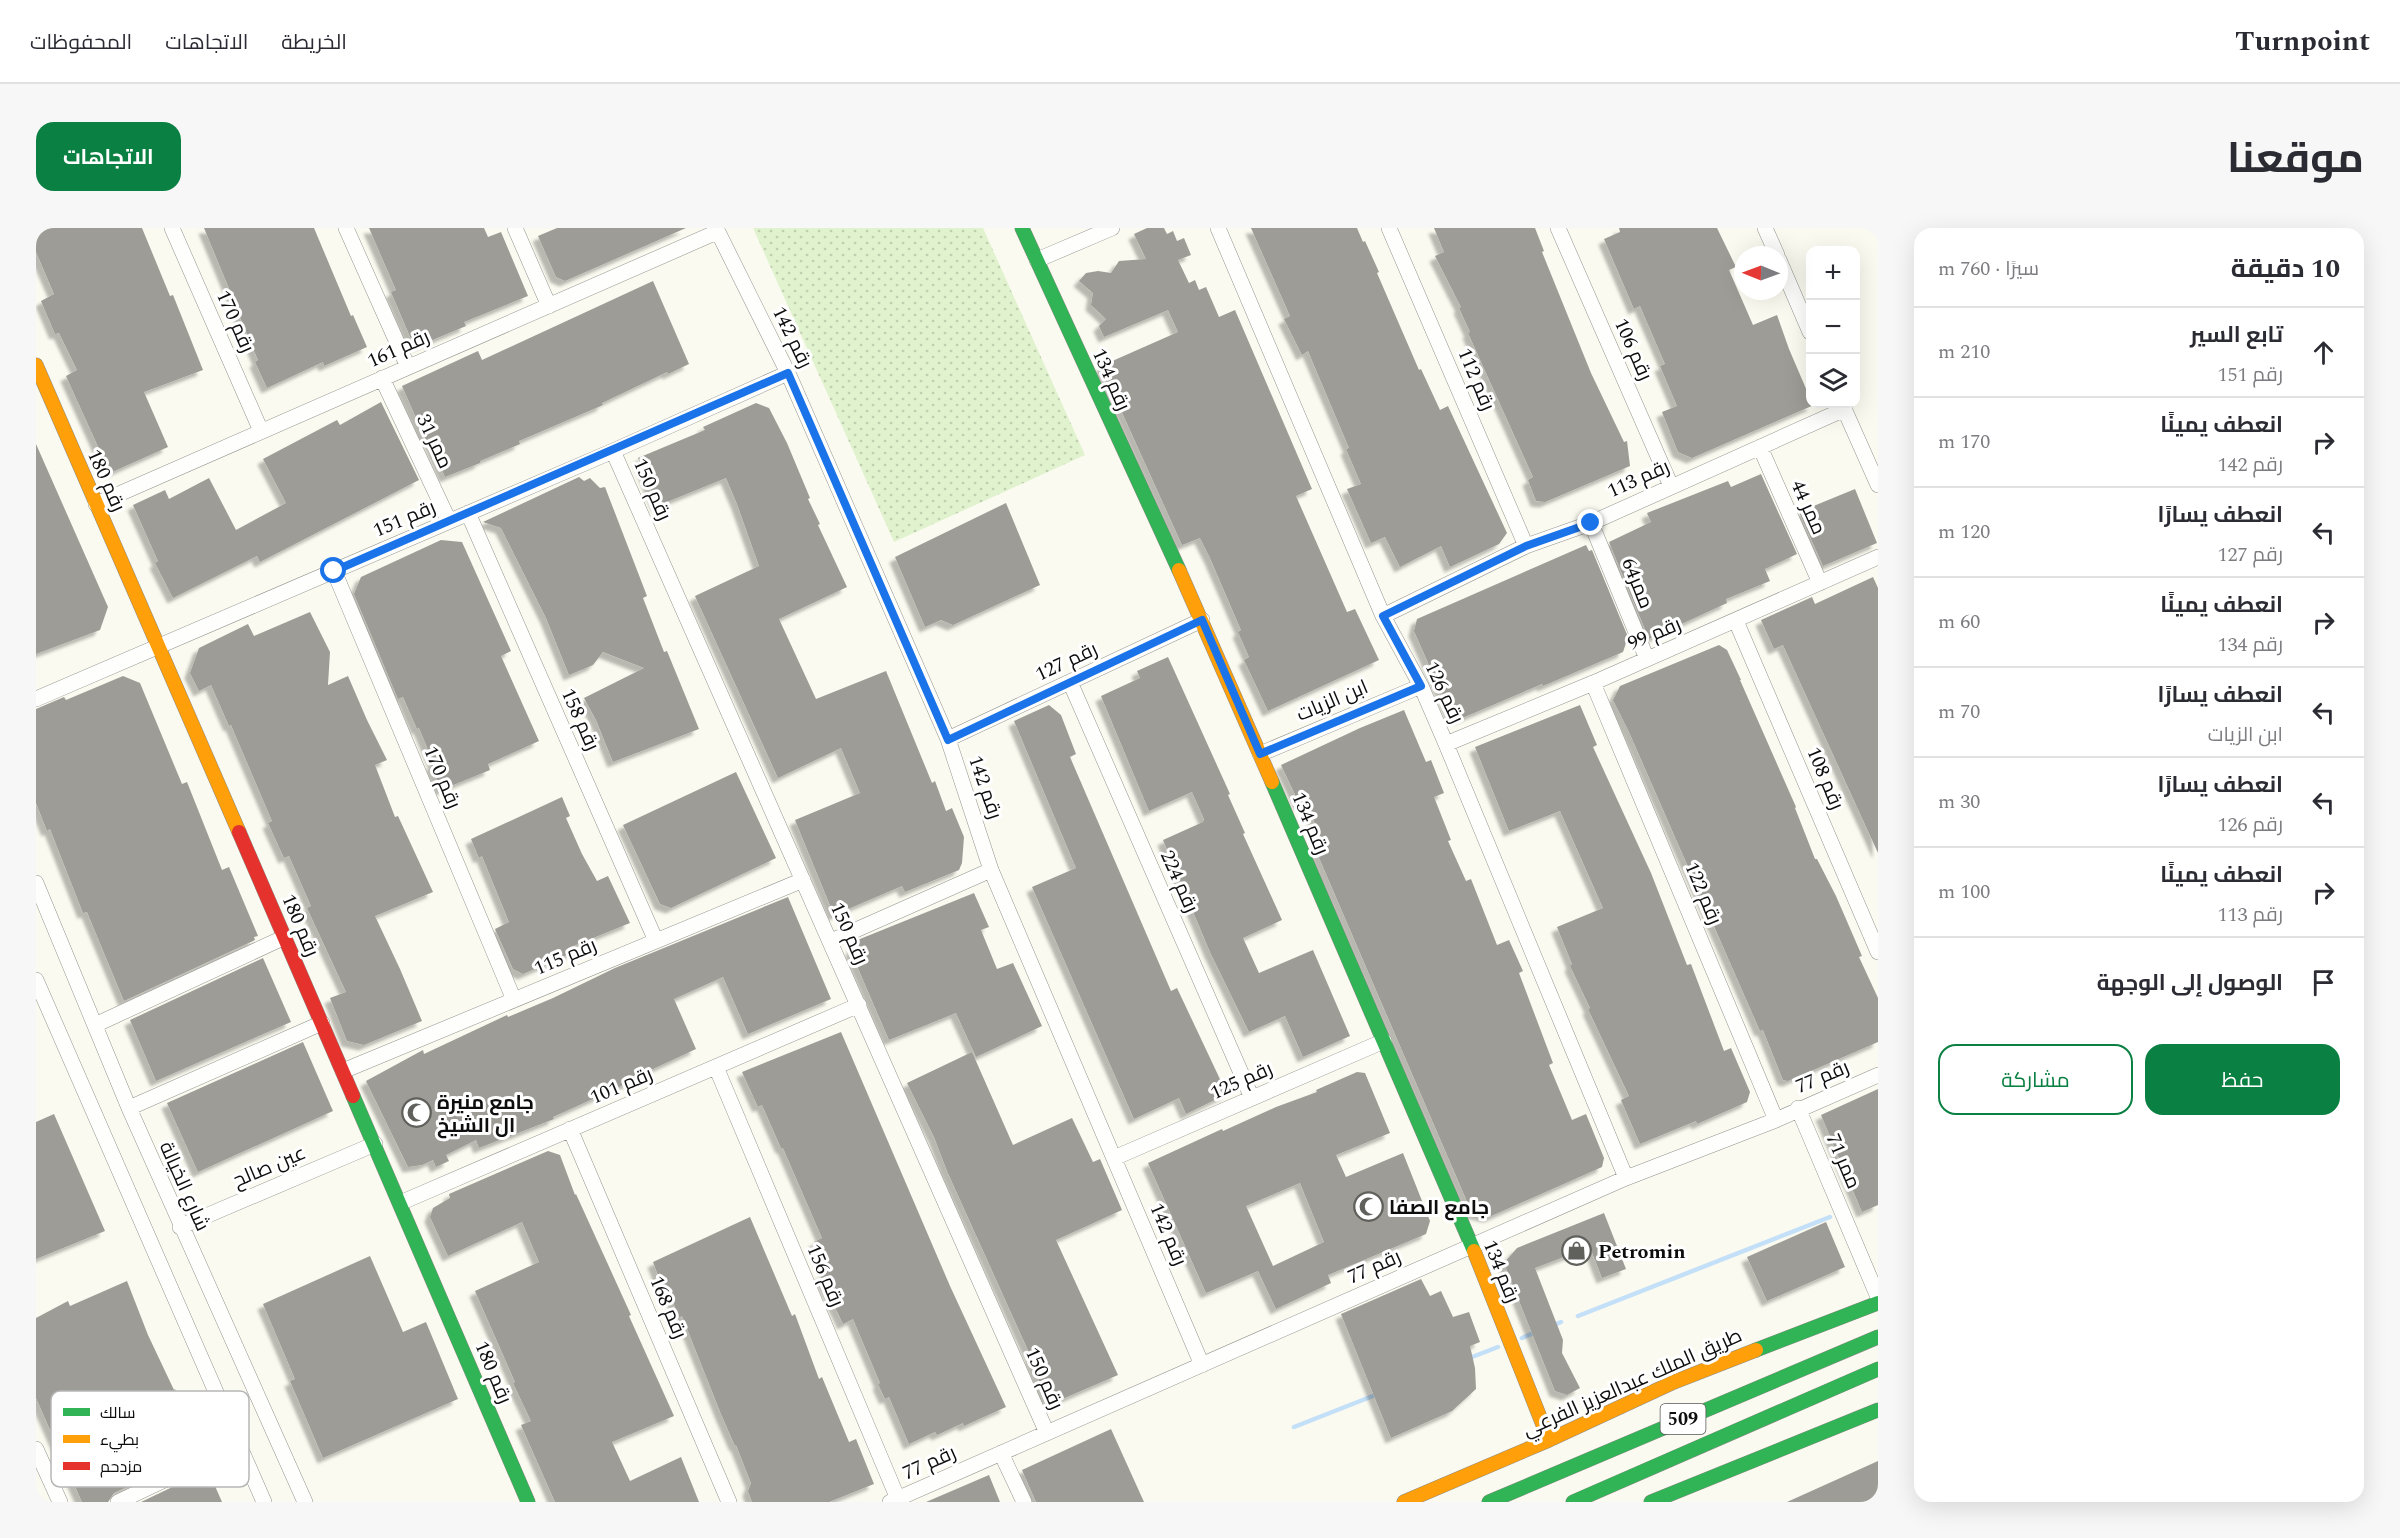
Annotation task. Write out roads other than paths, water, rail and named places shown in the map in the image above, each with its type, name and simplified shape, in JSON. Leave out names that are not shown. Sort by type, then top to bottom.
[{"type":"street","name":"رقم 170","points":[[172,228],[261,431]]},
{"type":"street","points":[[346,228],[408,367]]},
{"type":"street","points":[[515,228],[549,306]]},
{"type":"street","name":"رقم 134","points":[[1022,228],[1202,620],[1472,1246],[1549,1440]]},
{"type":"street","points":[[1037,261],[1112,228]]},
{"type":"street","name":"رقم 126","points":[[1218,228],[1383,616],[1421,686],[1446,744],[1626,1178]]},
{"type":"street","name":"رقم 112","points":[[1389,228],[1526,546]]},
{"type":"street","name":"رقم 106","points":[[1558,228],[1671,486]]},
{"type":"street","points":[[1765,228],[1773,246]]},
{"type":"street","name":"رقم 161","points":[[96,504],[549,306],[716,230]]},
{"type":"street","name":"رقم 142","points":[[716,230],[788,373],[948,740],[991,870],[1202,1365]]},
{"type":"street","points":[[1788,281],[1806,323]]},
{"type":"street","name":"رقم 180","points":[[36,365],[528,1502]]},
{"type":"street","name":"رقم 151","points":[[36,699],[613,451],[788,373]]},
{"type":"street","name":"ممر 31","points":[[382,378],[449,521]]},
{"type":"street","name":"رقم 113","points":[[1383,616],[1526,546],[1591,523],[1760,447],[1839,408]]},
{"type":"street","points":[[1844,408],[1877,480]]},
{"type":"street","name":"ممر 44","points":[[1760,447],[1820,583]]},
{"type":"street","name":"رقم 150","points":[[613,451],[1047,1433]]},
{"type":"street","name":"رقم 158","points":[[468,513],[656,941]]},
{"type":"street","name":"ممر64","points":[[1591,523],[1647,659]]},
{"type":"street","name":"رقم 99","points":[[1446,744],[1593,683],[1878,557]]},
{"type":"street","name":"رقم 170","points":[[334,571],[514,1000]]},
{"type":"street","name":"رقم 127","points":[[948,740],[1202,620]]},
{"type":"street","name":"رقم 108","points":[[1736,621],[1878,952]]},
{"type":"street","name":"رقم 224","points":[[1070,682],[1252,1098]]},
{"type":"street","name":"رقم 122","points":[[1593,683],[1776,1119]]},
{"type":"street","name":"ابن الزيات","points":[[1260,754],[1421,686]]},
{"type":"street","points":[[831,941],[991,870]]},
{"type":"street","name":"رقم 115","points":[[343,1071],[803,880]]},
{"type":"street","name":"شارع الخيالة","points":[[36,883],[180,1227],[304,1502]]},
{"type":"street","points":[[95,1025],[285,937]]},
{"type":"street","points":[[37,984],[217,1391]]},
{"type":"street","name":"رقم 101","points":[[400,1203],[859,1005]]},
{"type":"street","points":[[129,1108],[322,1023]]},
{"type":"street","name":"رقم 125","points":[[1114,1158],[1384,1041]]},
{"type":"street","name":"رقم 156","points":[[716,1067],[894,1500]]},
{"type":"street","name":"رقم 77","points":[[894,1500],[1626,1178],[1776,1119],[1878,1075]]},
{"type":"street","name":"ممر 71","points":[[1798,1108],[1878,1297]]},
{"type":"street","name":"رقم 168","points":[[570,1129],[729,1502]]},
{"type":"street","name":"عين صالح","points":[[180,1227],[375,1144]]},
{"type":"street","name":"طريق الملك عبدالعزيز الفرعي","points":[[1404,1502],[1549,1440],[1674,1382],[1878,1303]]},
{"type":"street","name":"509","points":[[1488,1502],[1878,1336]]},
{"type":"street","name":"509","points":[[1573,1502],[1878,1369]]},
{"type":"street","points":[[1651,1502],[1878,1410]]},
{"type":"street","points":[[1001,1453],[1024,1502]]},
{"type":"street","points":[[38,1456],[51,1483]]},
{"type":"street","points":[[249,1466],[264,1502]]},
{"type":"street","points":[[53,1487],[60,1502]]},
{"type":"street","points":[[118,1502],[150,1487]]},
{"type":"waterway","points":[[1578,1316],[1830,1217]]},
{"type":"waterway","points":[[1552,1326],[1561,1322]]},
{"type":"waterway","points":[[1522,1338],[1536,1332]]},
{"type":"waterway","points":[[1467,1359],[1498,1347]]},
{"type":"waterway","points":[[1294,1427],[1378,1394]]},
{"type":"place","name":"جامع منيرة ال الشيخ","points":[[416,1113]]},
{"type":"place","name":"جامع الصفا","points":[[1368,1207]]},
{"type":"place","name":"Petromin","points":[[1577,1251]]}]
